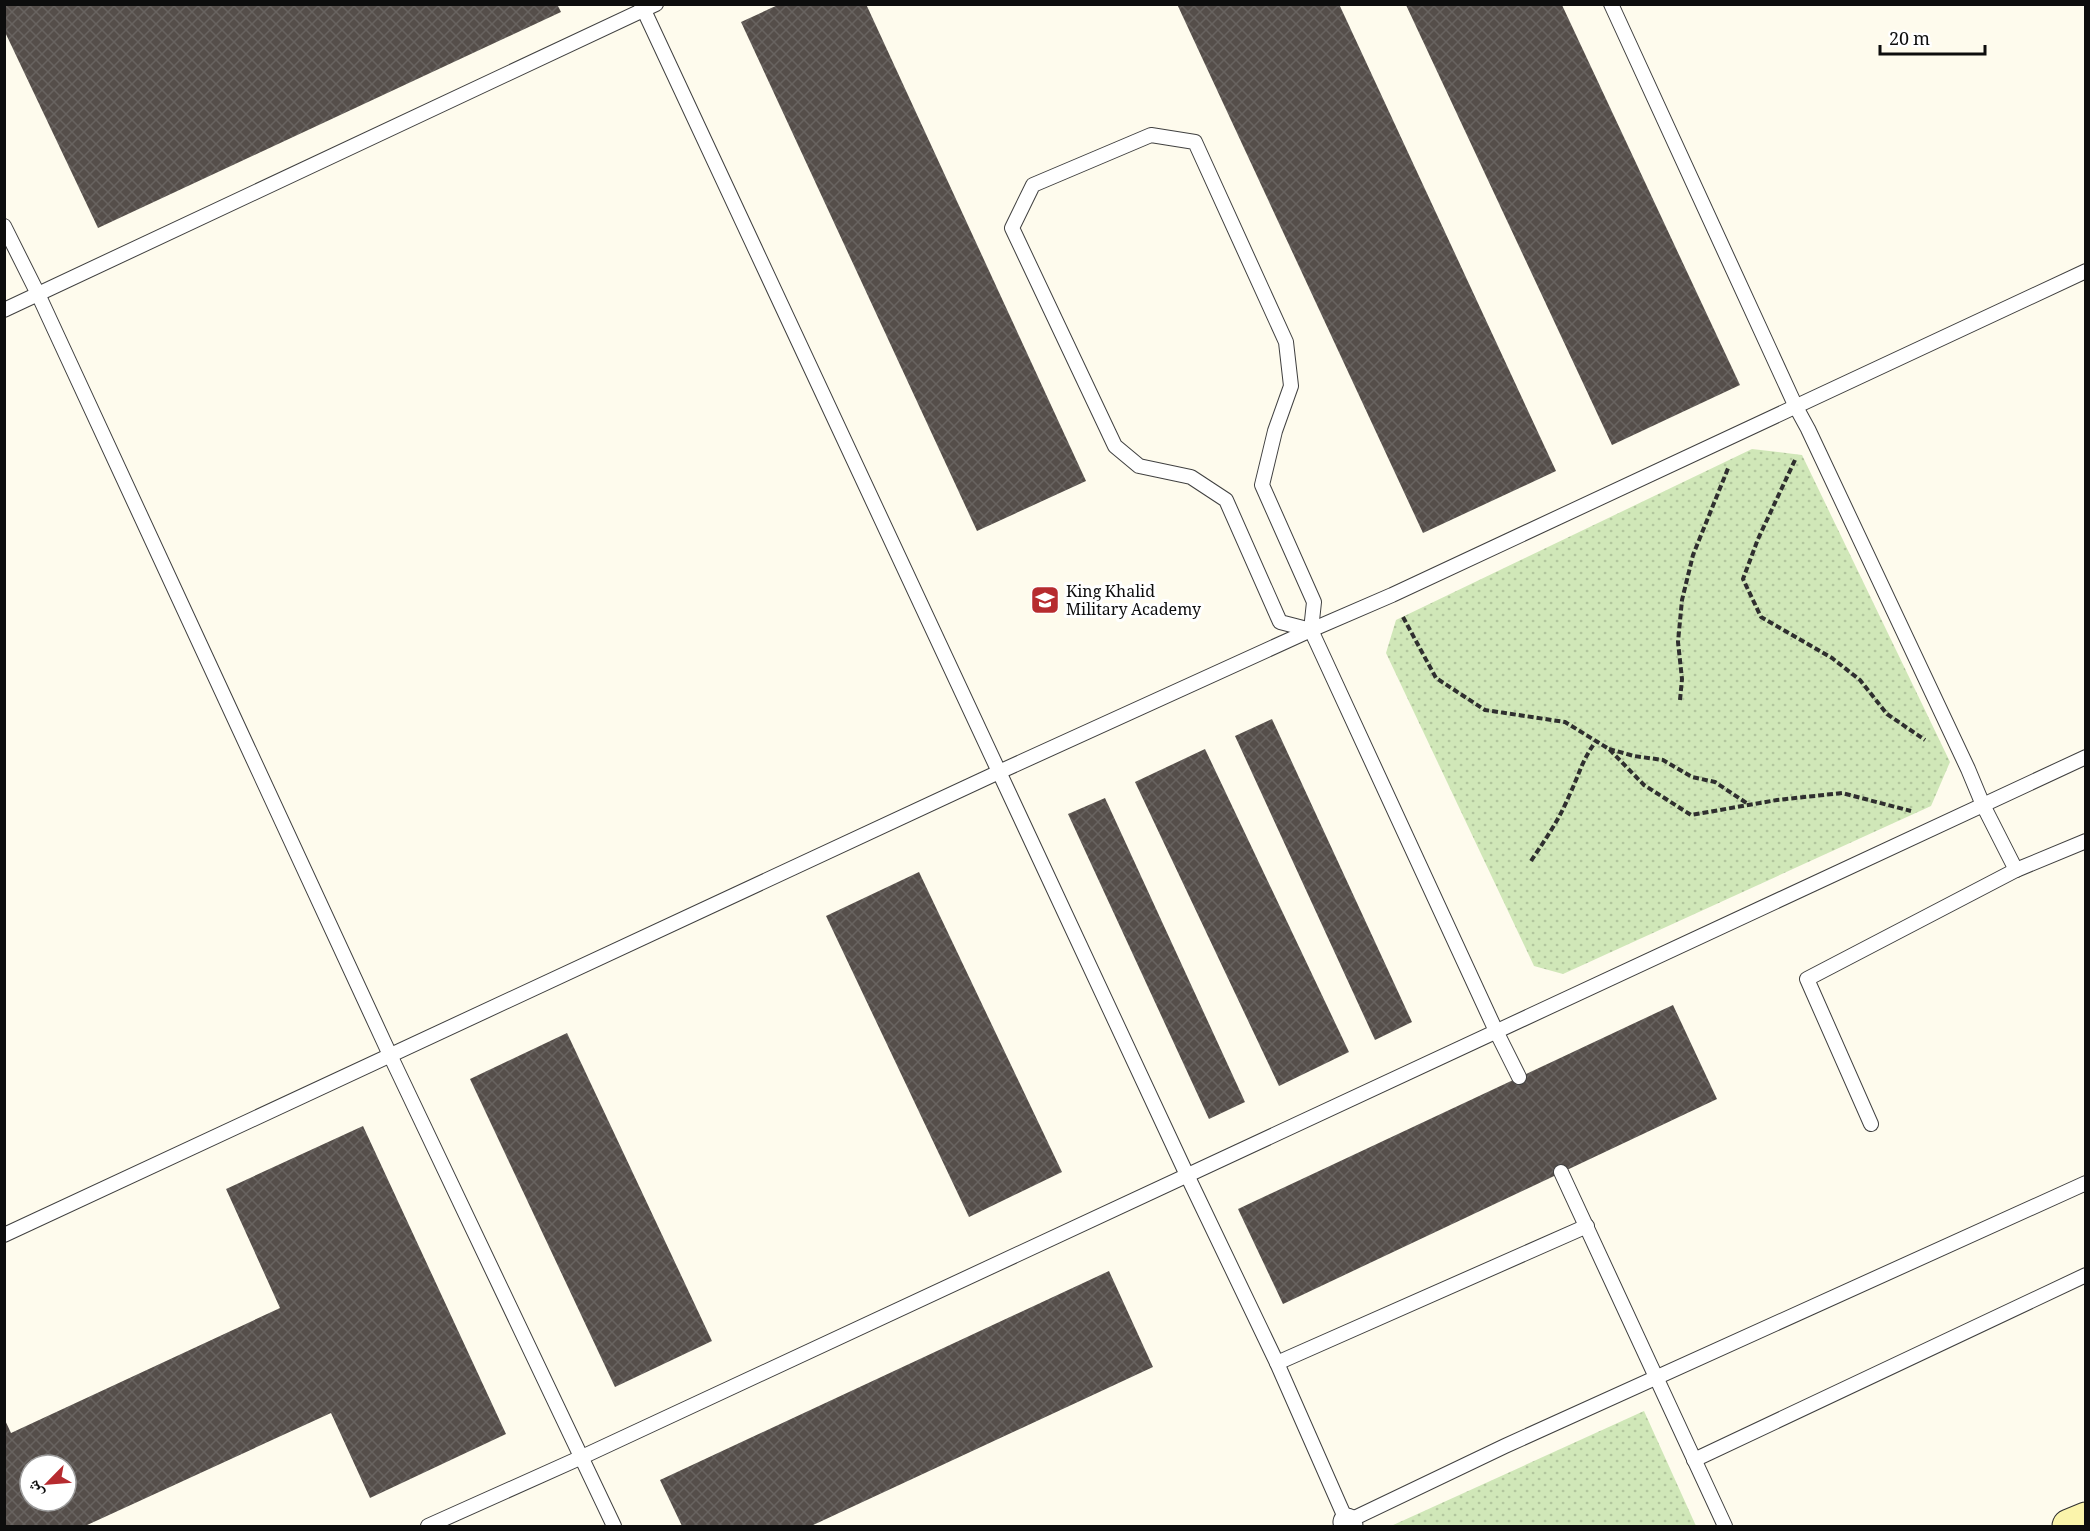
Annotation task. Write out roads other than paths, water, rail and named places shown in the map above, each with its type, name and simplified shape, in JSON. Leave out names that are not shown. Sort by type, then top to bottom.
[{"type":"main road","points":[[2069,1527],[2085,1519]]},
{"type":"lane","points":[[1611,4],[1796,407],[1983,805],[2016,870]]},
{"type":"lane","points":[[4,309],[647,6],[999,772],[1277,1363],[1344,1525],[1505,1446],[2085,1183]]},
{"type":"lane","points":[[1311,630],[1280,622],[1226,500],[1191,477],[1138,466],[1115,446],[1012,228],[1033,185],[1151,135],[1196,142],[1286,342],[1292,386],[1275,431],[1262,485],[1314,602],[1311,630],[1519,1077]]},
{"type":"lane","points":[[4,226],[38,294],[390,1056],[614,1527]]},
{"type":"lane","points":[[4,1235],[999,772],[1392,595],[2085,271]]},
{"type":"lane","points":[[428,1527],[2085,757]]},
{"type":"lane","points":[[1871,1124],[1807,979],[2016,870],[2085,841]]},
{"type":"lane","points":[[1561,1172],[1725,1527]]},
{"type":"lane","points":[[1277,1363],[1587,1226]]},
{"type":"lane","points":[[1694,1460],[2085,1275]]},
{"type":"place","name":"King Khalid Military Academy","points":[[1045,600]]}]
